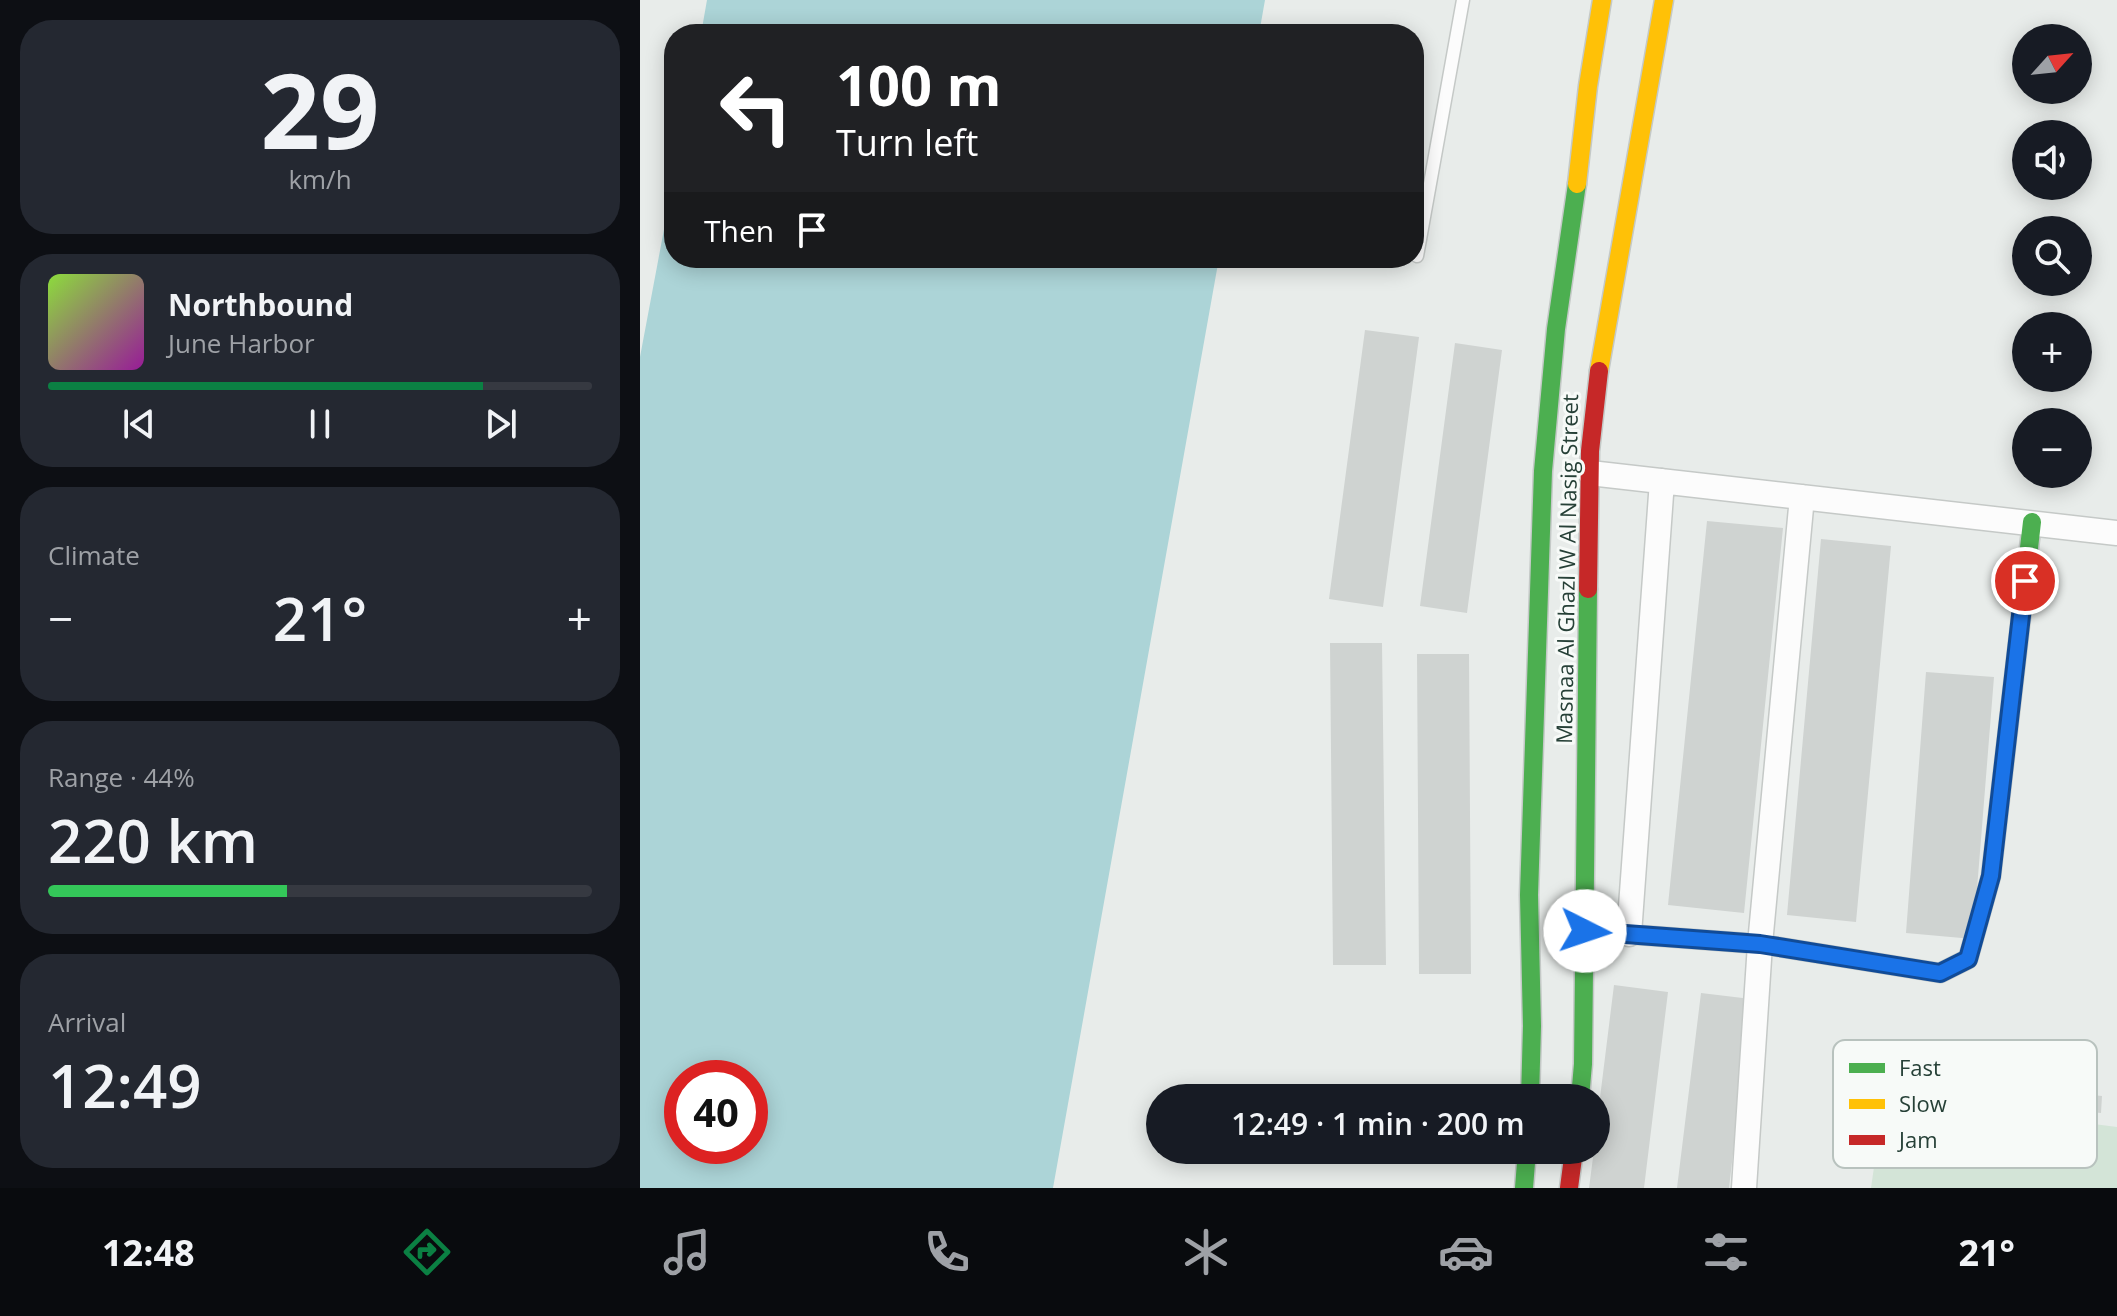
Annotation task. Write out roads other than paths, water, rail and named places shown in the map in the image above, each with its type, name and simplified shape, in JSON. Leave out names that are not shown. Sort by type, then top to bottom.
[{"type":"main road","name":"Masnaa Al Ghazl W Al Nasig Street","points":[[1530,1084],[1529,895],[1543,471],[1556,329],[1602,0]]},
{"type":"main road","name":"Masnaa Al Ghazl W Al Nasig Street","points":[[1581,1084],[1590,473],[1598,364],[1664,0]]},
{"type":"main road","points":[[1585,931],[1760,944],[1940,973],[1968,959],[1991,876],[2032,522]]},
{"type":"main road","points":[[1524,1188],[1526,1164]]},
{"type":"main road","points":[[1569,1188],[1572,1164]]},
{"type":"street","points":[[1590,473],[2117,533]]},
{"type":"street","points":[[1629,934],[1662,481]]},
{"type":"street","points":[[1744,1188],[1760,944],[1802,497]]},
{"type":"lane","points":[[1424,217],[1463,0]]},
{"type":"water","points":[[707,0],[1265,0],[1261,24],[703,24]]},
{"type":"water","points":[[664,229],[664,268],[1217,268],[1053,1188],[640,1188],[640,357]]}]
